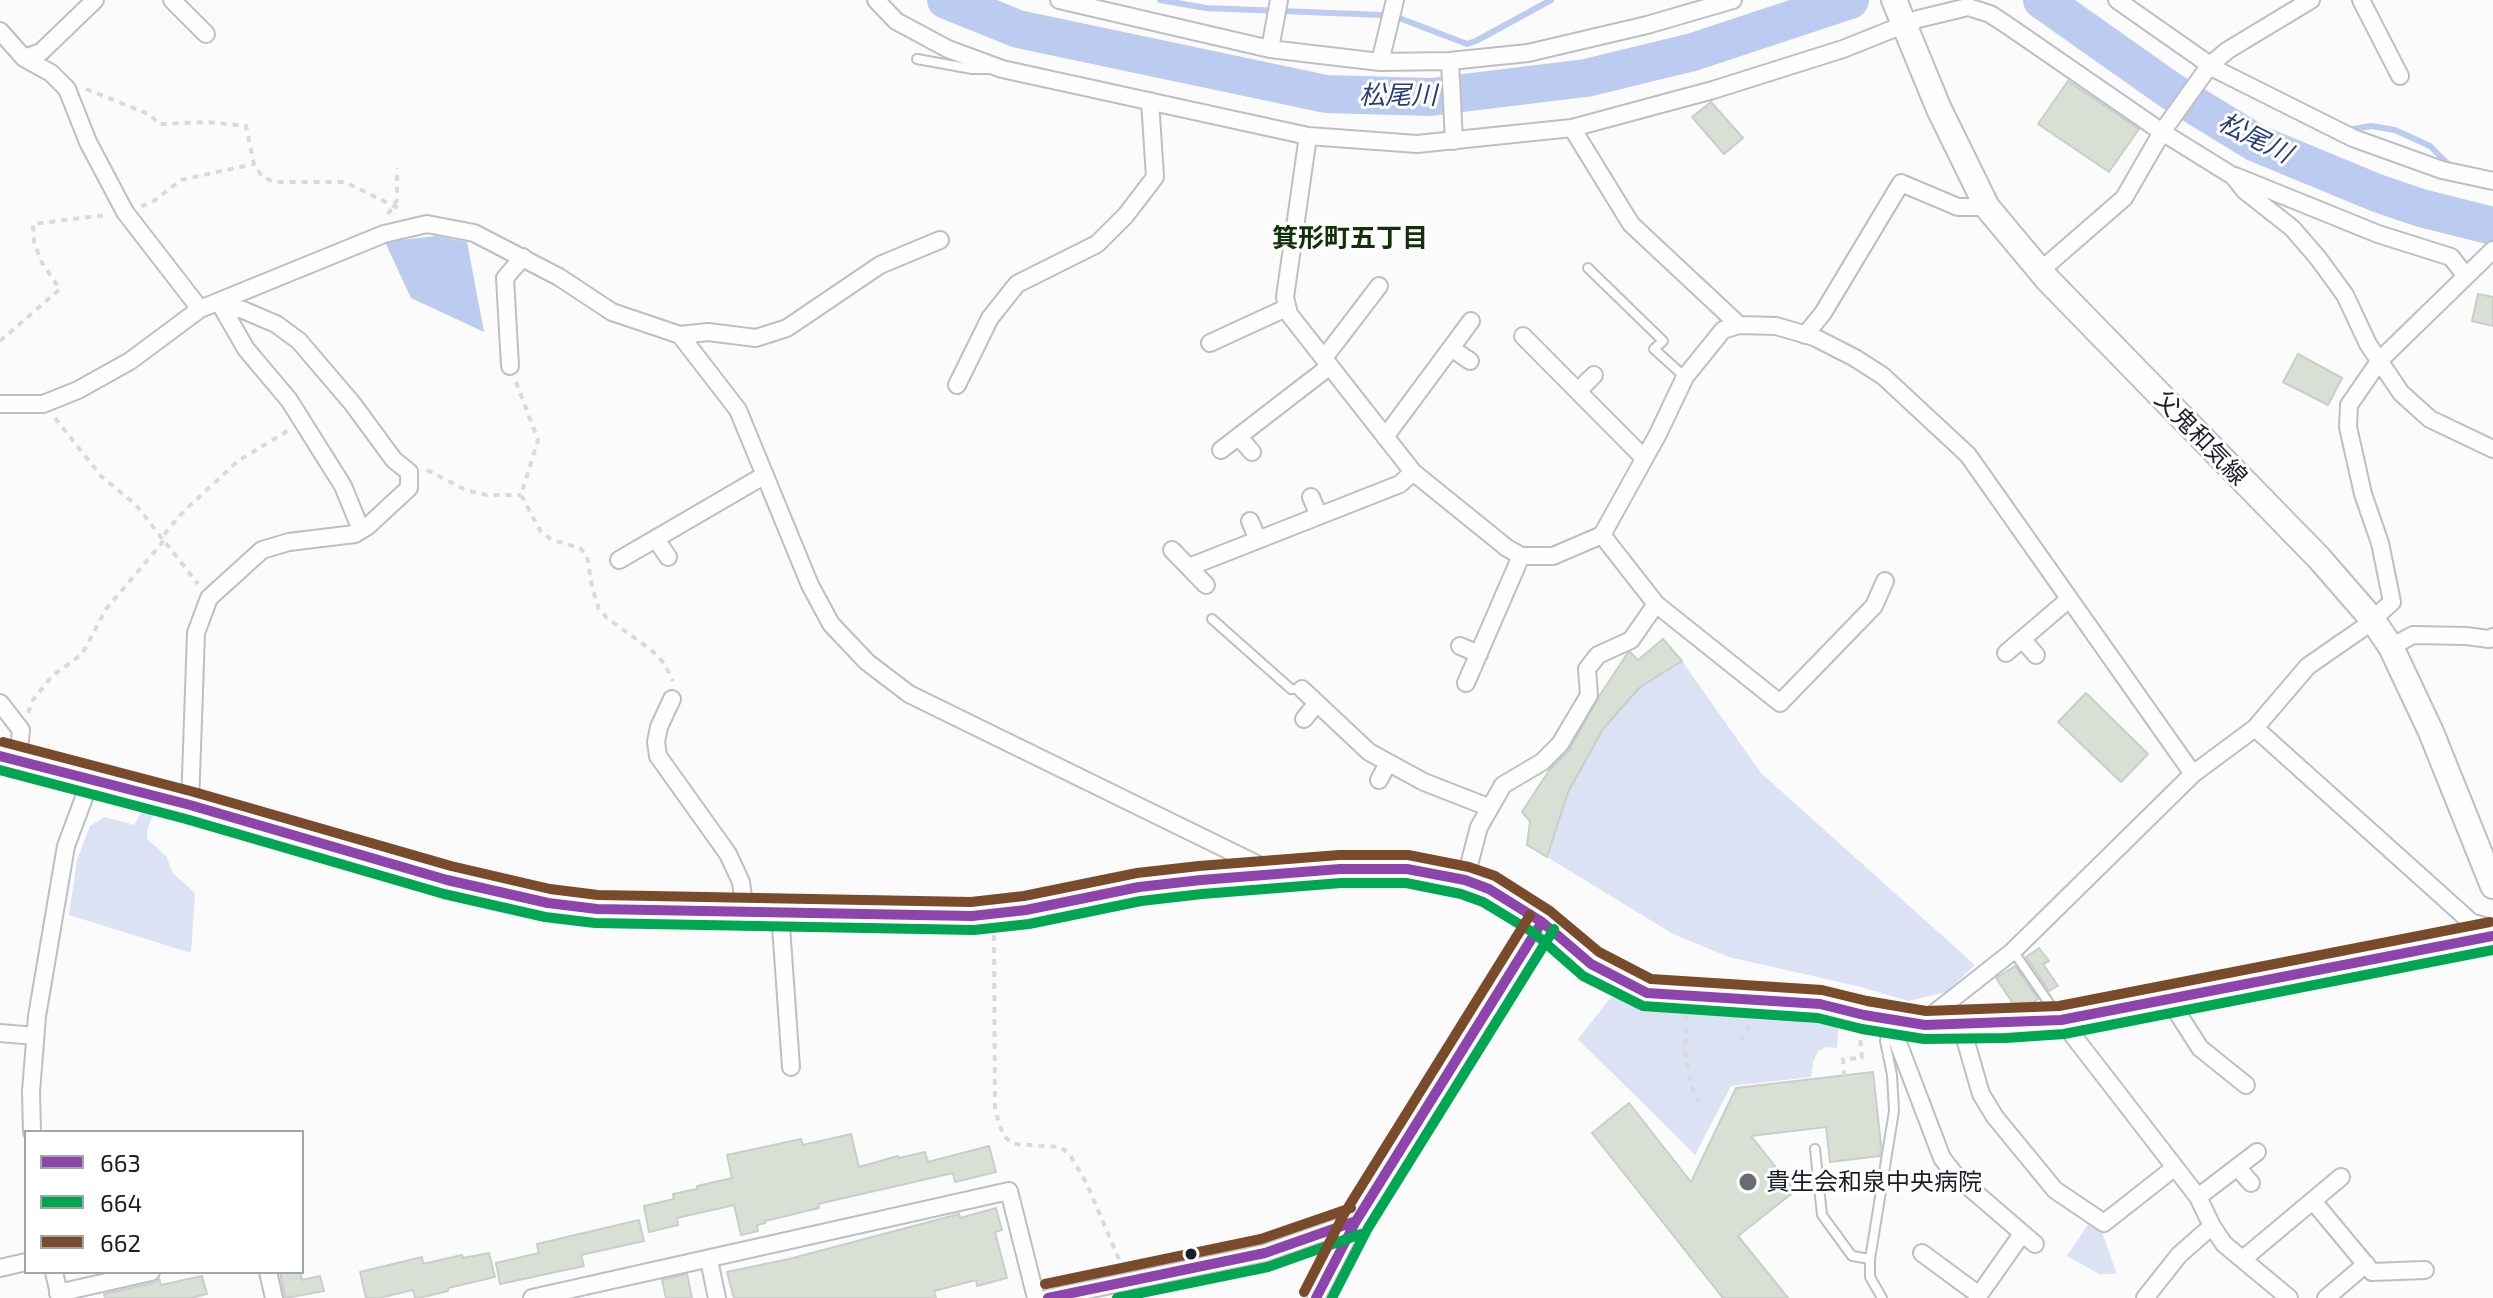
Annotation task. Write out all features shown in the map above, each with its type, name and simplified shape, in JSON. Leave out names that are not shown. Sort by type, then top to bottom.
[{"type":"main road","name":"父鬼和気線","points":[[1899,14],[1939,109],[1987,207],[2040,271],[2319,558],[2372,619],[2391,647],[2431,732],[2493,886]]},
{"type":"main road","points":[[9,758],[190,805],[447,880],[548,903],[597,909],[972,916],[1026,910],[1139,887],[1340,869],[1407,869],[1465,880],[1489,889],[1542,922],[1591,964],[1647,993],[1820,1004],[1925,1025],[2061,1020],[2493,936]]},
{"type":"main road","points":[[1356,1221],[1542,922]]},
{"type":"street","points":[[24,58],[41,52],[95,0]]},
{"type":"street","points":[[172,0],[206,34]]},
{"type":"street","points":[[876,0],[896,21],[948,49],[1002,69],[1308,136],[1417,144],[1454,137],[1572,128],[1713,90],[1843,49],[1899,14],[1918,19],[1968,7],[1990,14],[2233,176],[2378,234],[2451,257],[2482,263]]},
{"type":"street","points":[[1059,0],[1270,49],[1380,62],[1450,64],[1528,53],[1647,25],[1733,0]]},
{"type":"street","points":[[1380,62],[1395,0]]},
{"type":"street","points":[[2117,0],[2208,67],[2353,138],[2442,170],[2493,181]]},
{"type":"street","points":[[2040,271],[2124,198],[2164,129],[2208,67],[2228,50],[2311,0]]},
{"type":"street","points":[[2361,0],[2400,76]]},
{"type":"street","points":[[1270,49],[1277,10]]},
{"type":"street","points":[[0,31],[24,58],[51,73],[67,89],[88,142],[125,212],[200,309]]},
{"type":"street","points":[[1450,64],[1454,137]]},
{"type":"street","points":[[957,385],[990,318],[1017,284],[1097,244],[1126,215],[1155,177],[1150,101]]},
{"type":"street","points":[[1572,128],[1631,224],[1739,325]]},
{"type":"street","points":[[1308,136],[1286,308],[1413,472],[1507,548],[1521,556],[1553,556],[1602,535],[1658,434],[1685,377],[1723,330],[1739,325],[1776,326],[1805,335],[1855,358],[1883,376],[1968,455],[2193,774]]},
{"type":"street","points":[[2233,176],[2245,191],[2284,221],[2318,258],[2345,295],[2368,344],[2401,393],[2430,419],[2493,449]]},
{"type":"street","points":[[1805,335],[1823,313],[1901,183],[1958,207],[1987,207]]},
{"type":"street","points":[[0,404],[43,404],[78,390],[130,361],[200,309],[384,234],[427,224],[474,233],[523,257],[612,312],[680,335],[708,332],[756,338],[787,328],[880,265],[940,240]]},
{"type":"street","points":[[510,366],[505,278],[523,257]]},
{"type":"street","points":[[1925,1025],[1932,1015],[2013,951],[2193,774],[2255,728],[2308,666],[2392,602],[2380,543],[2363,494],[2348,427],[2349,405],[2380,360],[2482,263]]},
{"type":"street","points":[[1221,450],[1327,362],[1379,286]]},
{"type":"street","points":[[220,303],[246,349],[289,400],[343,486],[361,530]]},
{"type":"street","points":[[190,805],[196,633],[209,598],[262,550],[289,542],[355,534],[409,488],[409,472],[394,460],[352,403],[299,341],[276,324],[220,303]]},
{"type":"street","points":[[1210,343],[1286,308]]},
{"type":"street","points":[[1385,437],[1471,321]]},
{"type":"street","points":[[680,335],[738,410],[810,585],[831,624],[867,662],[909,694],[1277,874]]},
{"type":"street","points":[[1523,336],[1643,457]]},
{"type":"street","points":[[1451,348],[1470,361]]},
{"type":"street","points":[[1578,391],[1594,375]]},
{"type":"street","points":[[1239,437],[1252,452]]},
{"type":"street","points":[[1189,567],[1400,484],[1413,472]]},
{"type":"street","points":[[619,560],[765,475]]},
{"type":"street","points":[[1311,497],[1319,516]]},
{"type":"street","points":[[1250,521],[1258,540]]},
{"type":"street","points":[[1602,535],[1656,604],[1780,703],[1874,606],[1885,581]]},
{"type":"street","points":[[656,539],[668,557]]},
{"type":"street","points":[[1172,550],[1206,585]]},
{"type":"street","points":[[1466,683],[1521,556]]},
{"type":"street","points":[[2006,653],[2068,600]]},
{"type":"street","points":[[1465,880],[1479,827],[1503,785],[1542,762],[1560,744],[1589,695],[1587,669],[1598,655],[1631,640],[1656,604]]},
{"type":"street","points":[[2391,647],[2413,635],[2493,637]]},
{"type":"street","points":[[2022,639],[2036,655]]},
{"type":"street","points":[[1460,646],[1479,654]]},
{"type":"street","points":[[1302,689],[1369,752],[1424,782],[1488,807]]},
{"type":"street","points":[[672,699],[656,742],[658,756],[696,805],[728,854],[741,882],[745,912]]},
{"type":"street","points":[[0,703],[21,730],[9,758]]},
{"type":"street","points":[[1304,719],[1317,703]]},
{"type":"street","points":[[2255,728],[2471,922],[2493,929]]},
{"type":"street","points":[[1379,780],[1388,763]]},
{"type":"street","points":[[32,1130],[35,1036],[66,846],[91,779]]},
{"type":"street","points":[[780,912],[791,1067]]},
{"type":"street","points":[[2171,997],[2175,1009],[2200,1048],[2246,1085]]},
{"type":"street","points":[[1889,1019],[1942,1158],[1956,1176],[2028,1239],[1979,1295],[1922,1253]]},
{"type":"street","points":[[2061,1020],[2198,1197],[2224,1244],[2289,1298]]},
{"type":"street","points":[[1961,1025],[1981,1094],[1995,1117],[2055,1190],[2104,1223],[2174,1168]]},
{"type":"street","points":[[0,1033],[35,1036]]},
{"type":"street","points":[[2198,1197],[2257,1152]]},
{"type":"street","points":[[2237,1167],[2251,1183]]},
{"type":"street","points":[[2243,1259],[2341,1177]]},
{"type":"street","points":[[532,1298],[1009,1191],[1036,1298]]},
{"type":"street","points":[[2313,1201],[2372,1272],[2425,1270]]},
{"type":"street","points":[[1048,1298],[1265,1253],[1356,1221]]},
{"type":"street","points":[[1316,1298],[1356,1221]]},
{"type":"street","points":[[2145,1298],[2179,1255],[2212,1226]]},
{"type":"street","points":[[709,1260],[717,1298]]},
{"type":"street","points":[[0,1268],[24,1262]]},
{"type":"street","points":[[2326,1298],[2366,1264]]},
{"type":"street","points":[[54,1274],[59,1296],[143,1274]]},
{"type":"street","points":[[268,1274],[274,1298]]},
{"type":"lane","points":[[917,59],[972,69],[1002,69]]},
{"type":"lane","points":[[1588,268],[1663,341],[1654,349],[1685,377]]},
{"type":"lane","points":[[1212,619],[1291,689],[1302,689]]},
{"type":"lane","points":[[2013,951],[2061,1020]]},
{"type":"lane","points":[[1882,1298],[1870,1277],[1870,1259],[1894,1111],[1892,1075],[1885,1041],[1889,1019]]},
{"type":"lane","points":[[1815,1149],[1822,1215],[1852,1256],[1870,1259]]},
{"type":"path","points":[[67,89],[91,89],[151,115],[158,124],[207,122],[246,126],[254,164],[261,175],[273,182],[345,182],[392,206],[414,212],[427,224]]},
{"type":"path","points":[[0,341],[60,289],[42,263],[34,242],[33,224],[125,212],[151,203],[181,180],[254,164]]},
{"type":"path","points":[[384,234],[382,224],[397,200],[397,168]]},
{"type":"path","points":[[510,366],[538,440],[521,495],[541,532],[552,540],[580,548],[587,556],[599,609],[664,663],[673,681],[672,699]]},
{"type":"path","points":[[43,404],[101,476],[136,505],[209,598]]},
{"type":"path","points":[[21,730],[33,700],[52,676],[82,654],[106,609],[164,540],[166,532],[184,511],[238,461],[302,422]]},
{"type":"path","points":[[409,472],[425,469],[466,490],[487,495],[521,495]]},
{"type":"path","points":[[995,913],[992,965],[995,1108],[999,1124],[1004,1136],[1013,1144],[1061,1147],[1070,1155],[1086,1182],[1128,1281]]},
{"type":"path","points":[[1688,997],[1685,1051],[1692,1087],[1699,1102]]},
{"type":"path","points":[[1844,1076],[1843,1059],[1862,1058],[1859,1030],[1864,1015]]},
{"type":"shaded area","points":[[1682,661],[1761,773],[1975,965],[1946,992],[1909,1001],[1729,957],[1673,934],[1547,857],[1568,792],[1603,729],[1640,687]]},
{"type":"shaded area","points":[[144,807],[155,811],[147,830],[147,839],[166,856],[173,873],[195,893],[191,953],[69,915],[77,860],[90,826],[105,817],[134,825]]},
{"type":"shaded area","points":[[1613,995],[1639,1006],[1663,1010],[1803,1017],[1839,1023],[1837,1048],[1826,1047],[1818,1051],[1811,1077],[1731,1086],[1695,1155],[1578,1039]]},
{"type":"shaded area","points":[[2089,1223],[2102,1232],[2117,1274],[2099,1274],[2067,1256]]},
{"type":"water","points":[[436,236],[467,242],[484,332],[411,298],[385,242]]},
{"type":"building","points":[[2068,81],[2139,129],[2109,172],[2038,124]]},
{"type":"building","points":[[1711,102],[1743,138],[1724,154],[1692,117]]},
{"type":"building","points":[[2478,294],[2493,297],[2493,326],[2472,321]]},
{"type":"building","points":[[2298,354],[2342,378],[2328,405],[2283,382]]},
{"type":"building","points":[[1663,639],[1682,661],[1640,687],[1603,729],[1568,792],[1547,857],[1527,845],[1530,821],[1522,812],[1550,769],[1569,750],[1627,654],[1630,652],[1638,660]]},
{"type":"building","points":[[2086,693],[2148,754],[2121,782],[2058,722]]},
{"type":"building","points":[[2039,948],[2049,961],[2043,964],[2058,986],[2049,991],[2026,957]]},
{"type":"building","points":[[2015,966],[2038,999],[2024,1008],[2016,1008],[1996,978]]},
{"type":"building","name":"貴生会和泉中央病院","points":[[1873,1072],[1880,1156],[1830,1162],[1826,1127],[1751,1136],[1795,1191],[1738,1236],[1788,1298],[1723,1298],[1592,1133],[1629,1103],[1691,1182],[1736,1088]]},
{"type":"building","points":[[851,1134],[859,1167],[925,1152],[928,1162],[989,1146],[996,1172],[955,1182],[953,1173],[818,1204],[819,1208],[765,1221],[757,1225],[758,1231],[741,1235],[734,1205],[677,1218],[678,1225],[649,1232],[644,1206],[674,1199],[673,1194],[697,1189],[697,1186],[732,1178],[727,1155],[801,1139],[803,1145]]},
{"type":"building","points":[[996,1208],[1002,1230],[995,1232],[1007,1278],[977,1286],[976,1280],[934,1291],[936,1298],[734,1298],[727,1272],[789,1259],[959,1214],[960,1218]]},
{"type":"building","points":[[639,1220],[644,1241],[581,1255],[584,1266],[500,1284],[496,1263],[539,1253],[537,1244]]},
{"type":"building","points":[[489,1253],[495,1277],[419,1298],[415,1298],[413,1290],[366,1298],[360,1272],[422,1257],[423,1264],[462,1255],[463,1258]]},
{"type":"building","points":[[280,1274],[300,1274],[302,1280],[320,1276],[324,1291],[285,1298]]},
{"type":"building","points":[[687,1274],[692,1298],[666,1298],[662,1280]]},
{"type":"building","points":[[202,1276],[207,1294],[191,1298],[105,1298],[104,1294],[159,1279],[161,1285]]},
{"type":"waterway","name":"松尾川","points":[[946,0],[1018,29],[1326,94],[1430,97],[1586,78],[1693,52],[1850,0]]},
{"type":"waterway","points":[[1160,0],[1206,8],[1382,15]]},
{"type":"waterway","points":[[1399,18],[1467,44],[1551,0]]},
{"type":"waterway","name":"松尾川","points":[[2042,0],[2171,91],[2256,143],[2377,193],[2493,226]]},
{"type":"waterway","points":[[2347,130],[2371,126],[2395,130],[2430,146],[2451,167]]},
{"type":"transit line","name":"662","points":[[3,742],[194,792],[451,866],[550,889],[598,895],[971,902],[1024,896],[1137,873],[1199,866],[1339,855],[1408,855],[1469,867],[1495,876],[1550,911],[1599,952],[1651,979],[1822,990],[1926,1011],[2059,1006],[2490,922]]},
{"type":"transit line","name":"663","points":[[0,756],[190,805],[447,880],[548,903],[597,909],[972,916],[1026,910],[1139,887],[1201,880],[1340,869],[1407,869],[1465,880],[1489,889],[1542,922],[1591,964],[1647,993],[1820,1004],[1925,1025],[2061,1020],[2493,936]]},
{"type":"transit line","name":"664","points":[[0,770],[186,819],[444,894],[545,917],[595,923],[974,930],[1029,924],[1141,901],[1202,894],[1341,883],[1406,883],[1461,894],[1483,902],[1534,933],[1583,976],[1643,1006],[1818,1018],[1924,1039],[2064,1034],[2493,950]]},
{"type":"transit line","name":"662","points":[[1304,1292],[1344,1214],[1530,915]]},
{"type":"transit line","name":"663","points":[[1316,1298],[1356,1221],[1542,922]]},
{"type":"transit line","name":"664","points":[[1332,1298],[1368,1228],[1554,929]]},
{"type":"transit line","name":"662","points":[[1045,1284],[1261,1239],[1351,1208]]},
{"type":"transit line","name":"663","points":[[1048,1298],[1265,1253],[1356,1221]]},
{"type":"transit line","name":"664","points":[[1117,1298],[1268,1267],[1361,1234]]},
{"type":"place","name":"貴生会和泉中央病院","points":[[1748,1182]]},
{"type":"district","name":"箕形町五丁目","points":[[1350,238]]}]
